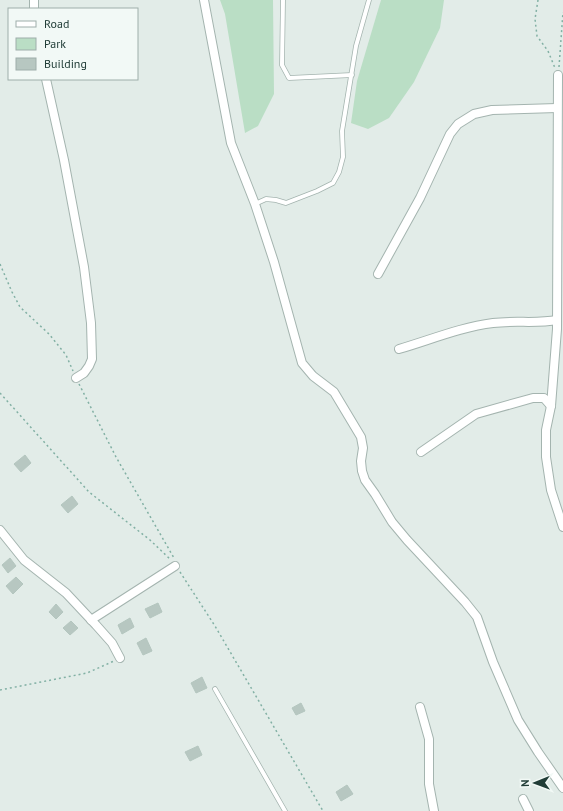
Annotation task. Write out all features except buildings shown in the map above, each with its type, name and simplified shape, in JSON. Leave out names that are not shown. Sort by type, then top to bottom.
[{"type":"street","points":[[204,0],[231,143],[255,204],[274,262],[302,363],[313,376],[334,392],[361,437],[363,448],[362,471],[365,480],[392,522],[477,617],[493,662],[518,720],[563,788]]},
{"type":"street","points":[[558,75],[557,320],[551,406],[546,430],[546,457],[551,490],[563,527]]},
{"type":"street","points":[[46,80],[64,160],[83,259],[91,323],[92,359],[84,373],[76,378]]},
{"type":"street","points":[[378,274],[420,198],[450,134],[458,124],[474,114],[492,110],[557,108]]},
{"type":"street","points":[[399,349],[494,323],[544,322],[557,320]]},
{"type":"street","points":[[421,452],[476,414],[533,398],[544,398],[551,406]]},
{"type":"street","points":[[0,530],[24,560],[66,593],[112,643],[120,658]]},
{"type":"street","points":[[91,620],[176,565]]},
{"type":"street","points":[[420,707],[429,739],[429,784],[434,811]]},
{"type":"street","points":[[523,799],[529,811]]},
{"type":"lane","points":[[283,0],[282,65],[289,78],[352,75]]},
{"type":"lane","points":[[255,204],[266,199],[286,203],[333,183],[339,172],[344,157],[342,131],[356,46],[369,0]]},
{"type":"lane","points":[[215,689],[285,811]]},
{"type":"path","points":[[538,0],[535,19],[538,36],[548,51],[558,75]]},
{"type":"path","points":[[558,75],[563,12]]},
{"type":"path","points":[[0,264],[12,292],[20,306],[50,334],[66,355],[116,457],[176,565],[215,626],[323,811]]},
{"type":"path","points":[[0,393],[89,492],[150,540],[176,565],[183,576]]},
{"type":"path","points":[[0,690],[86,673],[120,658]]},
{"type":"green space","points":[[220,0],[273,0],[274,94],[258,126],[245,133],[225,14]]},
{"type":"green space","points":[[381,0],[444,0],[440,28],[414,82],[389,118],[368,129],[351,123],[357,81]]}]
